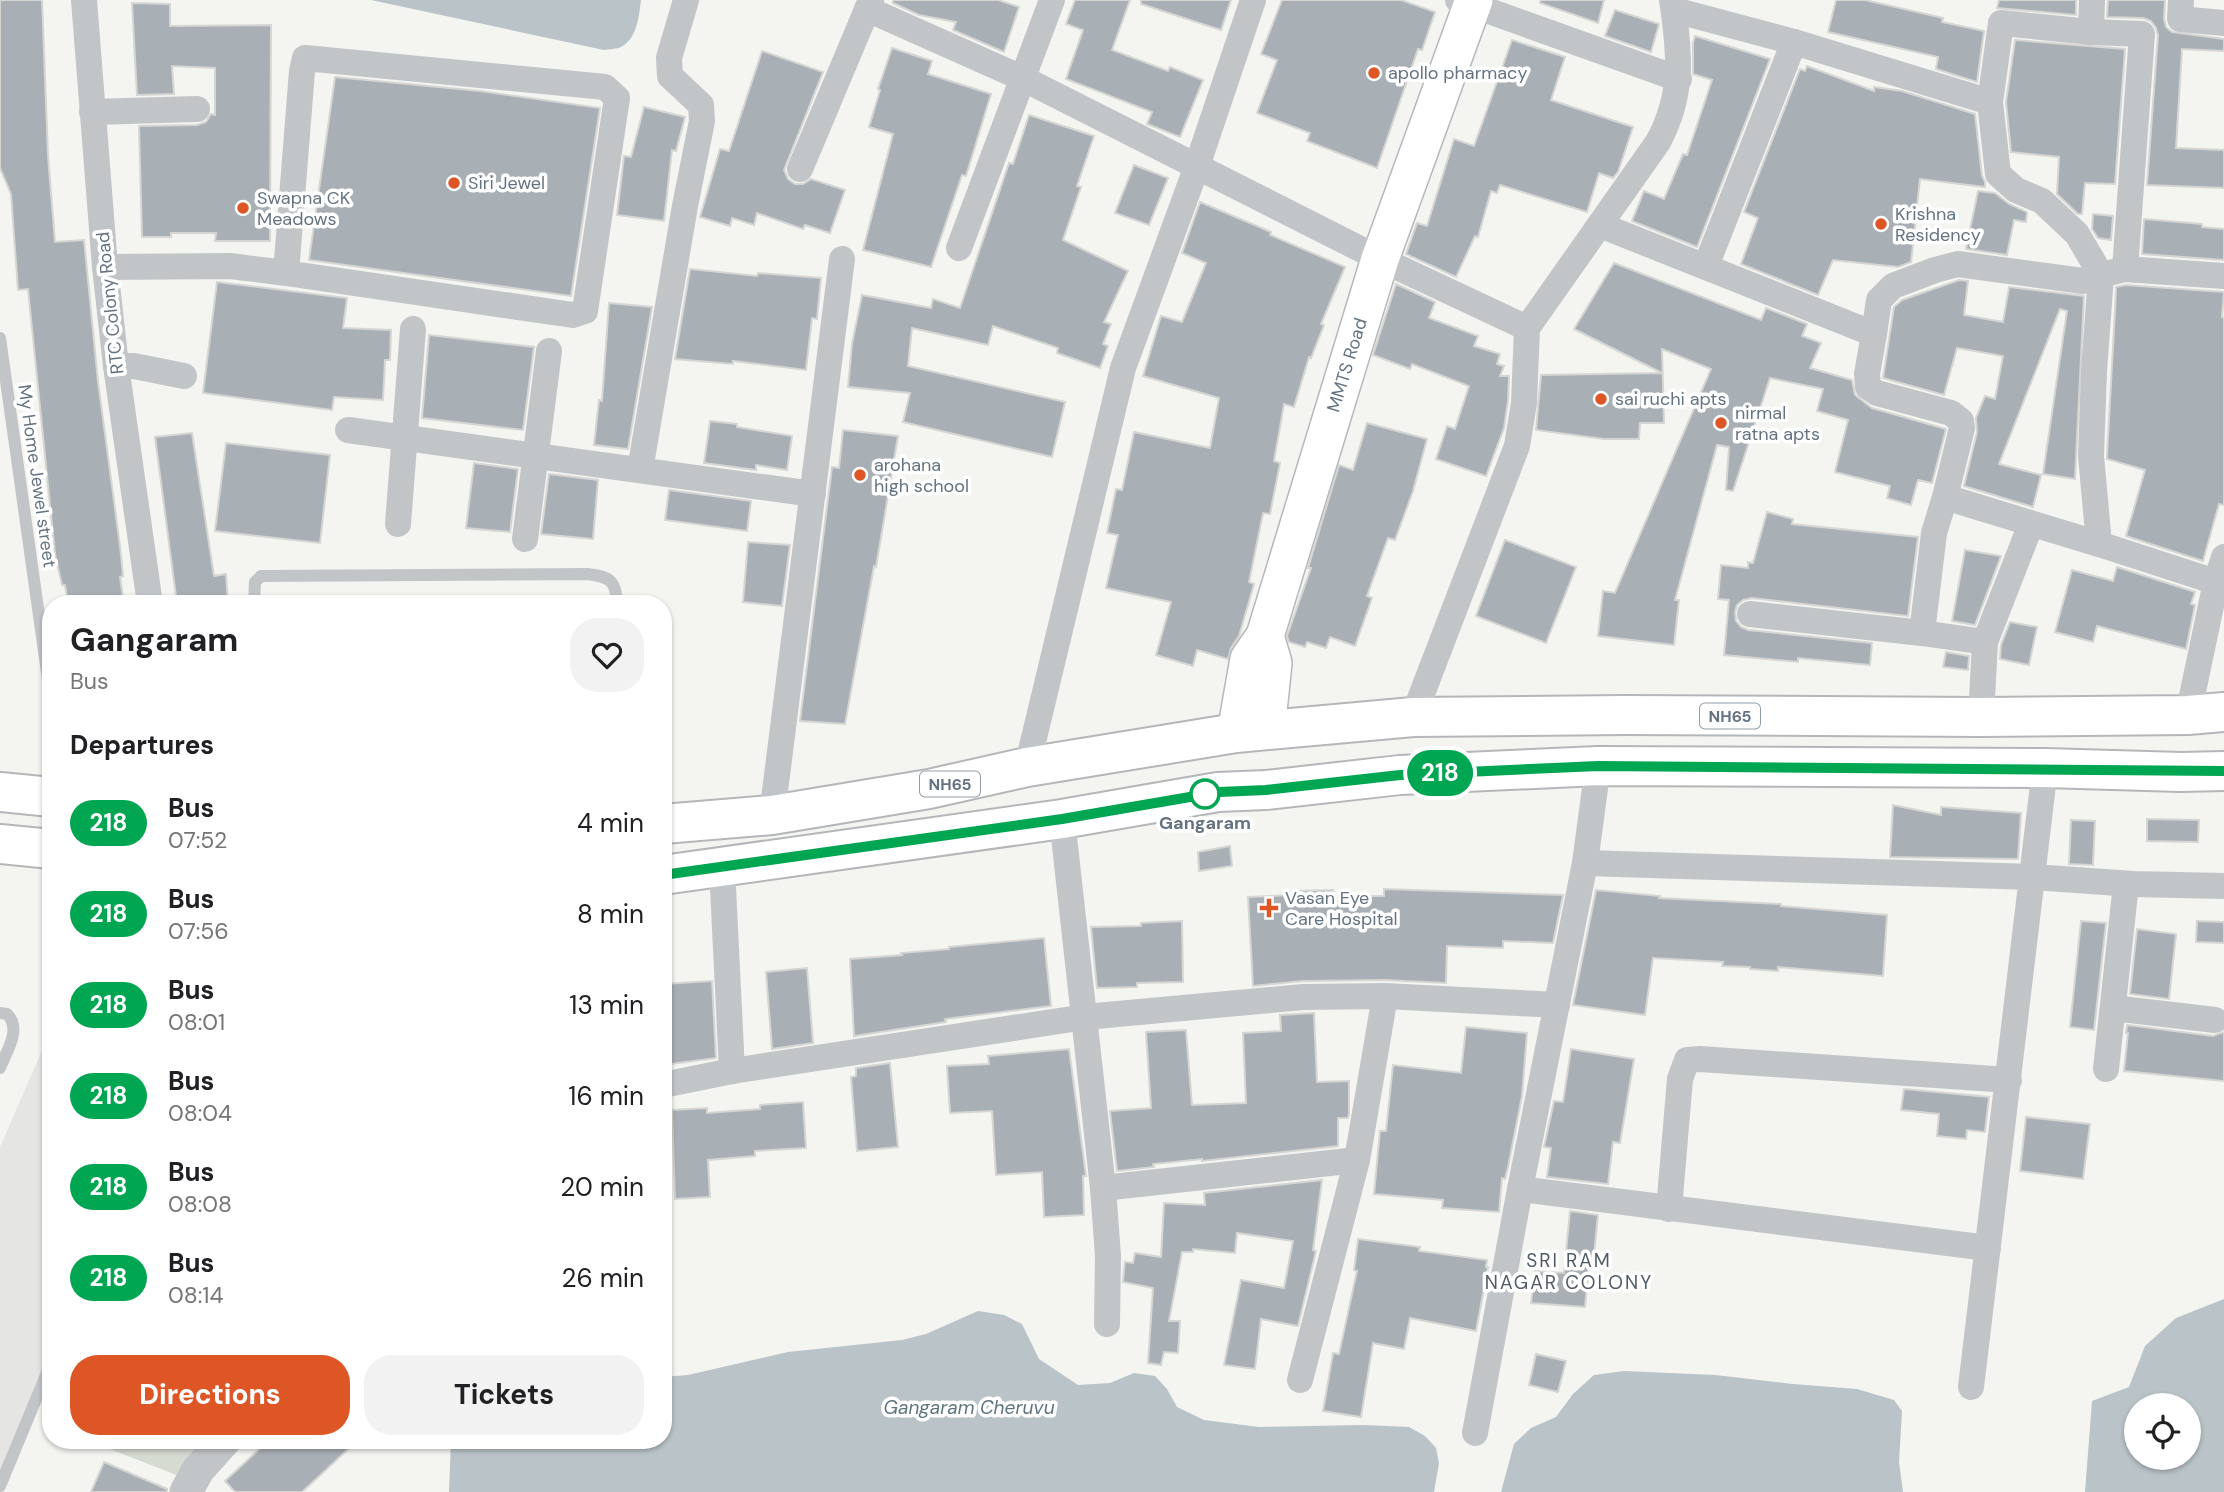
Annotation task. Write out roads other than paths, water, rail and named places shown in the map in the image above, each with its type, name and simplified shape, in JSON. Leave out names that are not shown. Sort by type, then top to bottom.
[{"type":"highway","name":"NH65","points":[[672,823],[772,815],[929,789],[1027,767],[1251,732],[1413,717],[1981,717],[2206,713]]},
{"type":"highway","points":[[672,874],[1062,819],[1219,792],[1266,790],[1400,775],[1598,766],[2224,771]]},
{"type":"highway","points":[[0,792],[42,796]]},
{"type":"highway","points":[[868,798],[876,846]]},
{"type":"highway","points":[[824,805],[833,852]]},
{"type":"highway","points":[[0,844],[42,848]]},
{"type":"main road","name":"MMTS Road","points":[[1251,732],[1249,659],[1265,636],[1380,259],[1468,2]]},
{"type":"street","name":"RTC Colony Road","points":[[84,0],[105,267],[116,366],[149,595]]},
{"type":"street","points":[[640,470],[702,121],[701,105],[670,76],[669,58],[686,0]]},
{"type":"street","points":[[959,248],[1052,0]]},
{"type":"street","points":[[1027,767],[1122,368],[1197,166],[1253,0]]},
{"type":"street","points":[[2091,32],[2092,0]]},
{"type":"street","points":[[2180,0],[2180,19],[2224,23]]},
{"type":"street","points":[[1468,2],[1679,79]]},
{"type":"street","points":[[800,169],[869,5],[1024,79],[1380,259],[1527,328]]},
{"type":"street","points":[[1413,717],[1517,446],[1524,403],[1527,328],[1669,121],[1679,79],[1673,5],[1990,102]]},
{"type":"street","points":[[2099,544],[2091,456],[2094,370],[2113,272],[2142,34],[2001,23],[1990,102],[1998,174],[2016,190],[2042,201],[2113,272]]},
{"type":"street","points":[[1706,266],[1794,42]]},
{"type":"street","points":[[105,267],[230,266],[573,315],[584,311],[617,98],[605,87],[305,58],[286,273]]},
{"type":"street","points":[[92,113],[197,109]]},
{"type":"street","points":[[1600,225],[1874,334]]},
{"type":"street","points":[[772,815],[842,259]]},
{"type":"street","points":[[1922,633],[1934,533],[1962,428],[1961,421],[1951,413],[1877,393],[1868,387],[1867,374],[1879,300],[1893,286],[1958,264],[2082,281],[2113,272],[2224,276]]},
{"type":"street","points":[[398,524],[413,329]]},
{"type":"street","points":[[525,539],[549,351]]},
{"type":"street","points":[[116,366],[134,366],[184,376]]},
{"type":"street","points":[[348,430],[813,494]]},
{"type":"street","points":[[1945,497],[2216,582]]},
{"type":"street","points":[[1981,717],[1985,642],[2031,524]]},
{"type":"street","points":[[2206,713],[2216,619],[2216,582],[2224,557]]},
{"type":"street","points":[[1750,614],[1985,642]]},
{"type":"street","points":[[1475,1433],[1585,863],[1598,766]]},
{"type":"street","points":[[1971,1387],[2045,768]]},
{"type":"street","points":[[1062,819],[1103,1188],[1108,1256],[1107,1324]]},
{"type":"street","points":[[1585,863],[2033,877],[2126,884],[2224,886]]},
{"type":"street","points":[[722,867],[732,1071]]},
{"type":"street","points":[[2106,1069],[2126,884]]},
{"type":"street","points":[[672,1083],[732,1071],[1085,1017],[1303,997],[1385,996],[1557,1005]]},
{"type":"street","points":[[1300,1380],[1357,1160],[1385,996]]},
{"type":"street","points":[[2113,1008],[2215,1020]]},
{"type":"street","points":[[1669,1209],[1680,1079],[1687,1060],[2009,1080]]},
{"type":"street","points":[[1103,1188],[1357,1160]]},
{"type":"street","points":[[1520,1189],[1988,1248]]},
{"type":"street","points":[[186,1492],[198,1470],[217,1449]]},
{"type":"lane","name":"My Home Jewel street","points":[[0,338],[42,637]]},
{"type":"lane","points":[[255,595],[256,582],[261,576],[588,574],[605,576],[614,584],[616,595]]},
{"type":"lane","points":[[0,1013],[7,1014],[13,1021],[15,1030],[0,1068]]},
{"type":"lane","points":[[0,1486],[42,1385]]},
{"type":"water","points":[[371,0],[641,0],[631,39],[621,47],[604,50]]},
{"type":"water","points":[[2224,1299],[2224,1492],[2085,1492],[2092,1401],[2129,1387],[2145,1346],[2176,1318]]},
{"type":"water","name":"Gangaram Cheruvu","points":[[978,1311],[1004,1315],[1022,1324],[1039,1359],[1078,1385],[1110,1383],[1134,1373],[1155,1376],[1167,1389],[1177,1407],[1204,1420],[1259,1427],[1409,1427],[1425,1436],[1436,1448],[1439,1463],[1434,1492],[449,1492],[451,1449],[672,1449],[672,1376],[788,1352],[902,1340],[926,1334]]},
{"type":"water","points":[[1624,1371],[1715,1375],[1857,1389],[1894,1400],[1902,1411],[1899,1462],[1903,1492],[1501,1492],[1514,1444],[1531,1428],[1556,1417],[1573,1394],[1594,1375]]},
{"type":"place","name":"apollo pharmacy","points":[[1374,73]]},
{"type":"place","name":"Siri Jewel","points":[[454,183]]},
{"type":"place","name":"Swapna CK Meadows","points":[[243,208]]},
{"type":"place","name":"Krishna Residency","points":[[1881,224]]},
{"type":"place","name":"sai ruchi apts","points":[[1601,399]]},
{"type":"place","name":"nirmal ratna apts","points":[[1721,423]]},
{"type":"place","name":"arohana high school","points":[[860,475]]},
{"type":"place","name":"Gangaram","points":[[1205,794]]},
{"type":"place","name":"Vasan Eye Care Hospital","points":[[1269,908]]},
{"type":"district","name":"SRI RAM NAGAR COLONY","points":[[1569,1271]]}]
